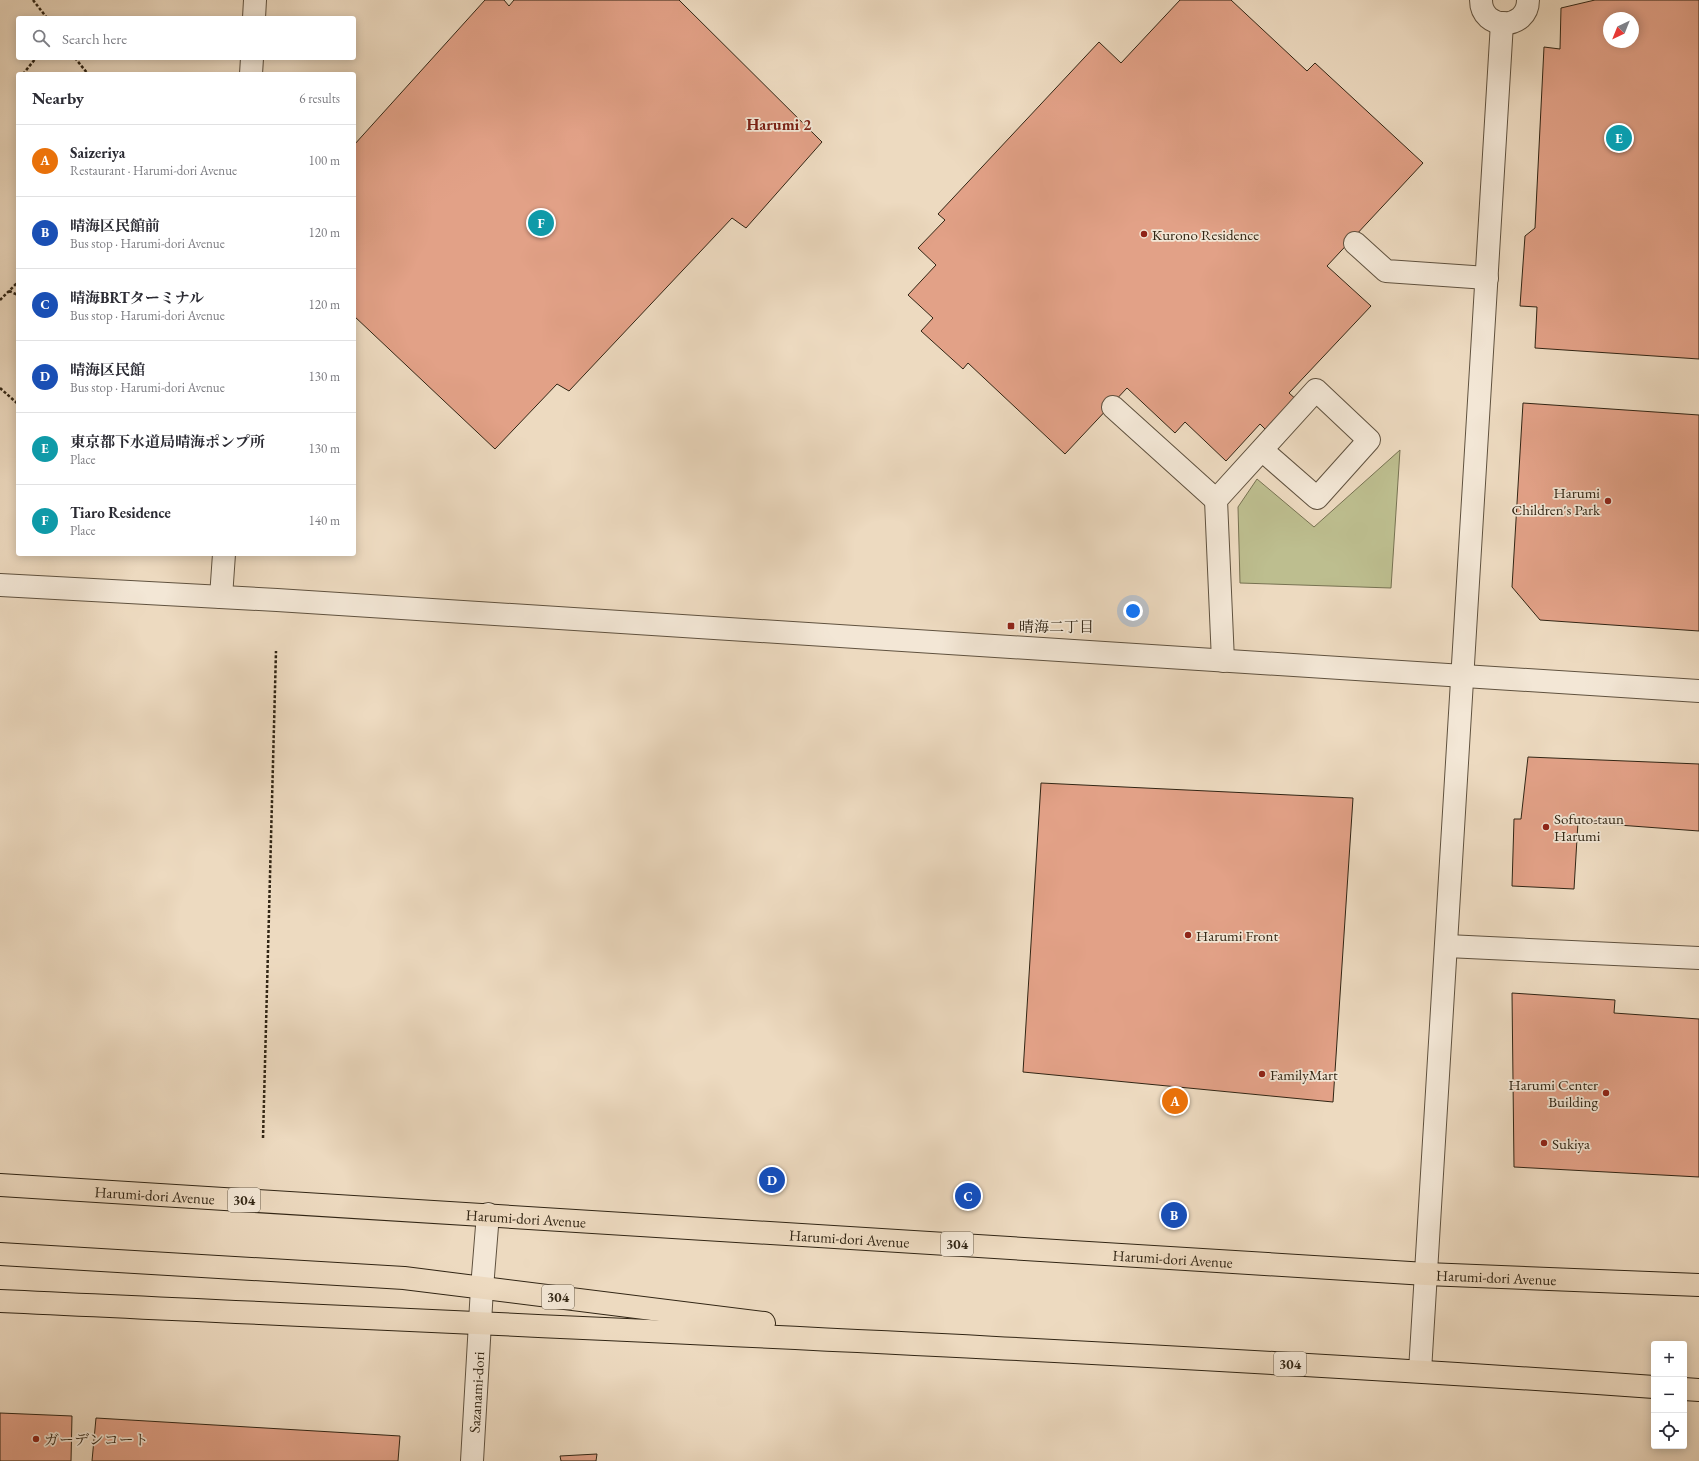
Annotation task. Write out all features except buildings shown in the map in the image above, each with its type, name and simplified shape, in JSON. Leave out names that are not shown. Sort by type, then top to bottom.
[{"type":"main road","name":"Harumi-dori Avenue","points":[[0,1185],[488,1214],[1426,1274],[1699,1285]]},
{"type":"main road","name":"304","points":[[0,1254],[189,1264],[404,1278],[926,1344]]},
{"type":"main road","name":"304","points":[[0,1301],[926,1344],[1420,1371],[1651,1387]]},
{"type":"main road","points":[[1687,1389],[1699,1390]]},
{"type":"street","points":[[254,16],[255,0]]},
{"type":"street","points":[[1481,0],[1483,12],[1488,18],[1495,22],[1510,24],[1522,16],[1527,10],[1528,0]]},
{"type":"street","points":[[1420,1371],[1502,23]]},
{"type":"street","points":[[251,72],[252,60]]},
{"type":"street","points":[[1355,243],[1386,271],[1487,278]]},
{"type":"street","points":[[1223,661],[1216,500],[1316,390],[1369,440],[1317,498],[1262,450]]},
{"type":"street","points":[[1113,407],[1216,500]]},
{"type":"street","points":[[221,597],[224,556]]},
{"type":"street","points":[[0,585],[221,597],[1699,691]]},
{"type":"street","points":[[1447,946],[1699,958]]},
{"type":"street","name":"Sazanami-dori","points":[[472,1461],[482,1288],[488,1214]]},
{"type":"path","points":[[33,0],[45,16]]},
{"type":"path","points":[[25,72],[34,60]]},
{"type":"path","points":[[77,60],[86,72]]},
{"type":"path","points":[[0,300],[16,284]]},
{"type":"path","points":[[9,291],[16,294]]},
{"type":"path","points":[[0,388],[16,402]]},
{"type":"path","points":[[263,1138],[276,651]]},
{"type":"green space","points":[[1400,450],[1391,588],[1240,583],[1238,507],[1257,479],[1314,527]]},
{"type":"place","name":"東京都下水道局晴海ポンプ所","points":[[1619,138]]},
{"type":"place","name":"Tiaro Residence","points":[[541,223]]},
{"type":"place","name":"Kurono Residence","points":[[1144,234]]},
{"type":"place","name":"Harumi Children's Park","points":[[1608,501]]},
{"type":"place","name":"晴海二丁目","points":[[1011,626]]},
{"type":"place","name":"Sofuto-taun Harumi","points":[[1546,827]]},
{"type":"place","name":"Harumi Front","points":[[1188,935]]},
{"type":"place","name":"FamilyMart","points":[[1262,1074]]},
{"type":"place","name":"Harumi Center Building","points":[[1606,1093]]},
{"type":"place","name":"Saizeriya","points":[[1175,1101]]},
{"type":"place","name":"Sukiya","points":[[1544,1143]]},
{"type":"place","name":"晴海区民館","points":[[772,1180]]},
{"type":"place","name":"晴海BRTターミナル","points":[[968,1196]]},
{"type":"place","name":"晴海区民館前","points":[[1174,1215]]},
{"type":"place","name":"ガーデンコート","points":[[36,1439]]},
{"type":"district","name":"Harumi 2","points":[[779,124]]}]
